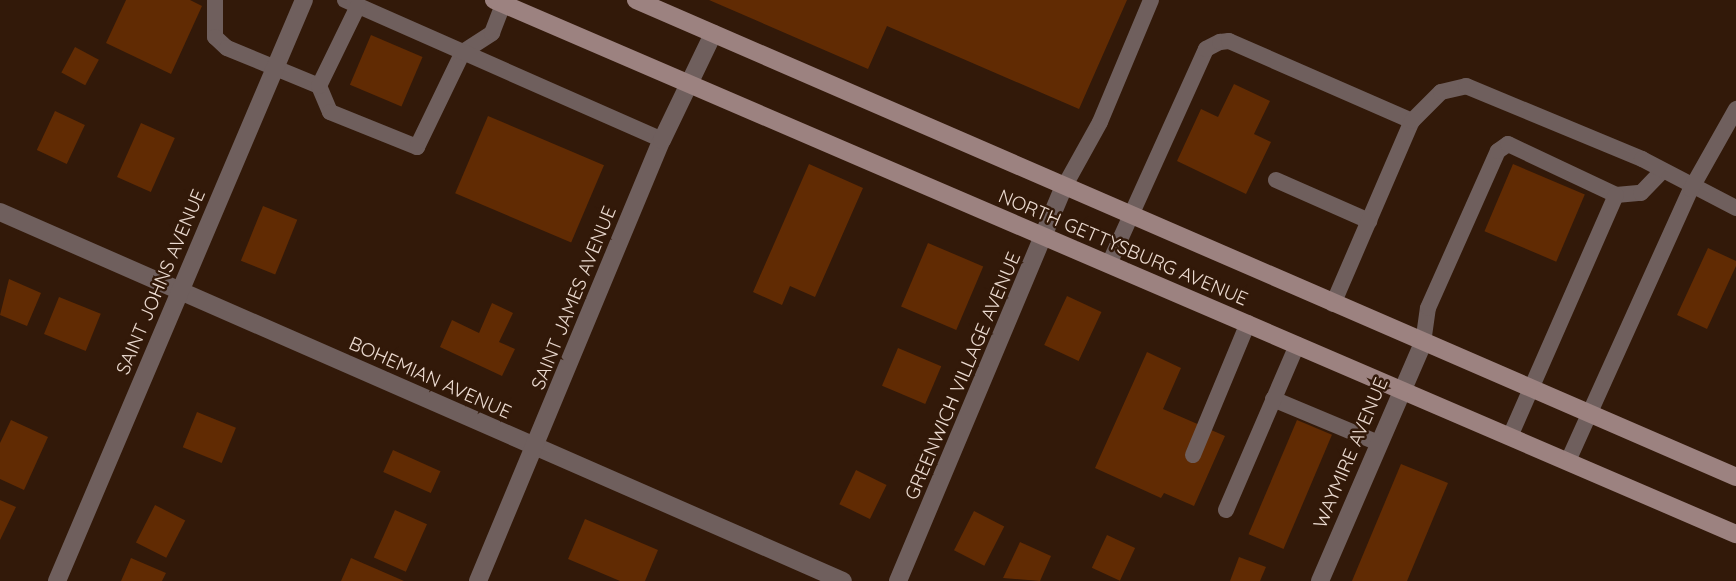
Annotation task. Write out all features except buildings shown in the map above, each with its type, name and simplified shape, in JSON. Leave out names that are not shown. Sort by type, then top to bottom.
[{"type":"main road","name":"NORTH GETTYSBURG AVENUE","points":[[636,0],[1736,477]]},
{"type":"main road","name":"NORTH GETTYSBURG AVENUE","points":[[499,2],[1736,534]]},
{"type":"street","name":"SAINT JOHNS AVENUE","points":[[57,581],[304,0]]},
{"type":"street","name":"SAINT JAMES AVENUE","points":[[478,581],[662,140],[713,34]]},
{"type":"street","name":"GREENWICH VILLAGE AVENUE","points":[[898,581],[1064,187]]},
{"type":"street","name":"BOHEMIAN AVENUE","points":[[0,212],[843,581]]},
{"type":"street","name":"WAYMIRE AVENUE","points":[[1320,581],[1423,343]]},
{"type":"lane","points":[[215,0],[215,37],[227,48],[319,86]]},
{"type":"lane","points":[[1064,187],[1100,122],[1151,0]]},
{"type":"lane","points":[[499,2],[492,33],[463,52],[417,147],[330,112],[319,86],[351,3],[463,52],[662,140]]},
{"type":"lane","points":[[1109,264],[1206,49],[1220,42],[1229,41],[1412,121]]},
{"type":"lane","points":[[1333,304],[1412,121],[1441,92],[1466,86],[1662,171],[1691,189],[1736,208]]},
{"type":"lane","points":[[1568,461],[1691,189],[1736,109]]},
{"type":"lane","points":[[1423,343],[1428,308],[1498,151],[1508,144],[1616,195],[1641,193],[1662,171]]},
{"type":"lane","points":[[1276,180],[1369,221]]},
{"type":"lane","points":[[1510,436],[1616,195]]},
{"type":"lane","points":[[1193,455],[1248,323]]},
{"type":"lane","points":[[1226,510],[1297,345]]},
{"type":"lane","points":[[1273,399],[1378,443]]}]
